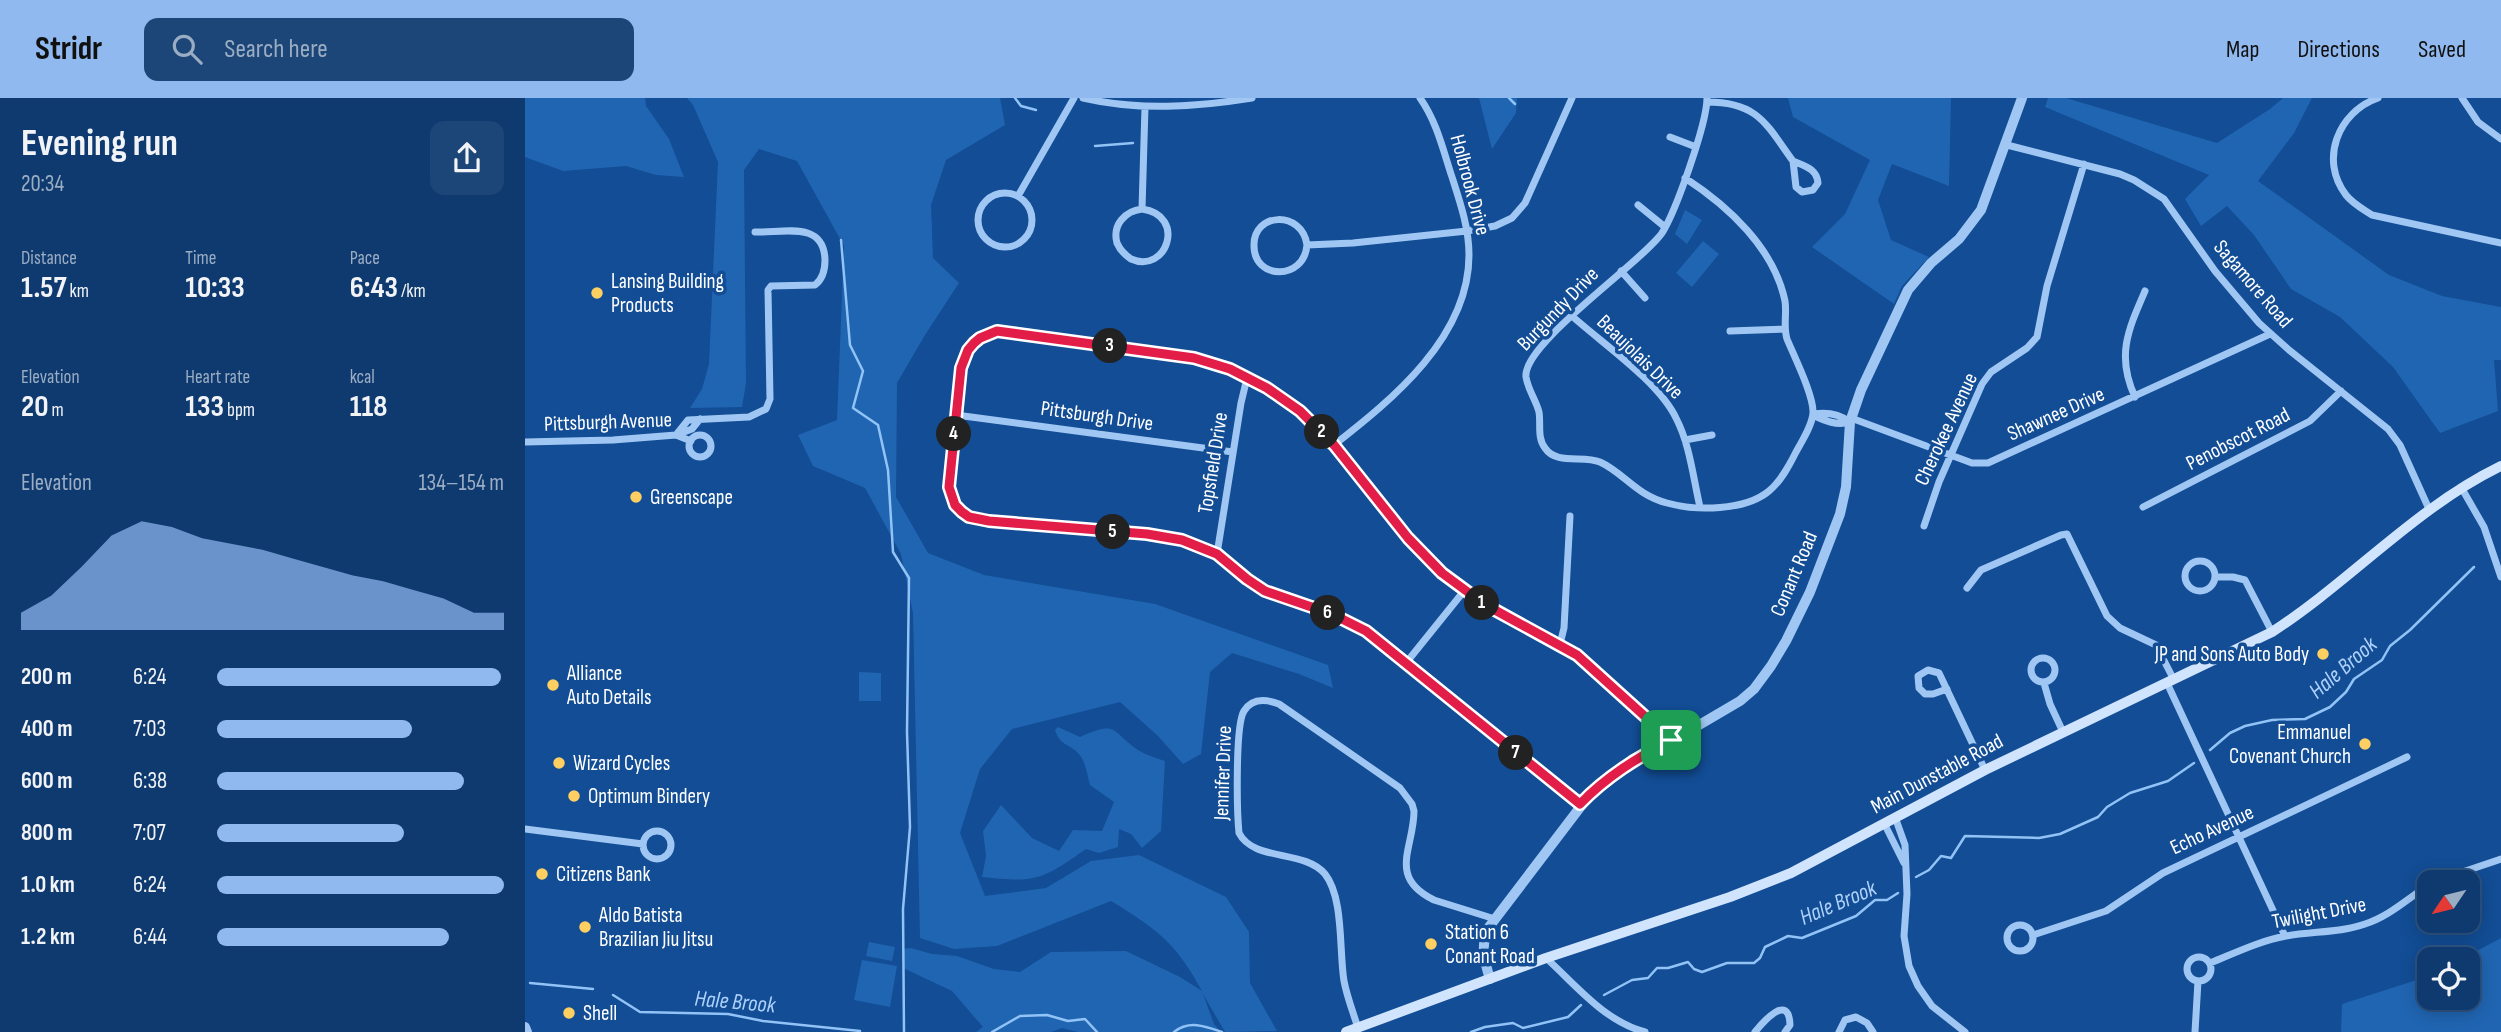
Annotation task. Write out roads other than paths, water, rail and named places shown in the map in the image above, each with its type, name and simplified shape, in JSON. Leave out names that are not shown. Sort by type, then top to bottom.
[{"type":"main road","name":"Main Dunstable Road","points":[[1346,1032],[1546,958],[1764,885],[1815,861],[1985,770],[2272,632],[2429,509],[2461,487],[2501,466]]},
{"type":"street","points":[[1019,197],[1074,98]]},
{"type":"street","points":[[1083,98],[1146,107],[1252,98]]},
{"type":"street","name":"Holbrook Drive","points":[[1334,445],[1386,401],[1437,346],[1466,281],[1469,257],[1467,231],[1436,128],[1420,98]]},
{"type":"street","points":[[1307,245],[1467,231],[1501,224],[1518,214],[1525,203],[1571,98]]},
{"type":"street","name":"Conant Road","points":[[1490,979],[1484,962],[1485,935],[1580,804],[1633,759],[1747,695],[1771,666],[1810,592],[1840,514],[1846,487],[1850,420],[1861,390],[1908,290],[1931,263],[1972,226],[1981,210],[2022,98]]},
{"type":"street","points":[[2378,98],[2355,111],[2338,132],[2334,169],[2346,195],[2359,208],[2372,215],[2501,243]]},
{"type":"street","points":[[2462,98],[2478,122],[2501,139]]},
{"type":"street","points":[[1707,100],[1729,103],[1755,113],[1766,123],[1793,161],[1797,187],[1805,192],[1813,190],[1818,183],[1817,175],[1793,161]]},
{"type":"street","name":"Burgundy Drive","points":[[1707,100],[1696,146],[1665,227],[1656,240],[1572,316],[1530,360],[1527,381],[1538,410],[1540,437],[1545,449],[1554,456],[1599,462],[1635,489],[1657,500],[1674,505],[1719,507],[1746,502],[1771,489],[1791,461],[1813,415]]},
{"type":"street","points":[[1142,209],[1146,107]]},
{"type":"street","points":[[1671,138],[1696,146]]},
{"type":"street","name":"Sagamore Road","points":[[2007,145],[2084,164],[2134,180],[2164,198],[2215,271],[2270,334],[2379,420],[2394,436],[2429,509]]},
{"type":"street","name":"Cherokee Avenue","points":[[1924,526],[1950,456],[1986,377],[2027,348],[2037,337],[2047,286],[2084,164]]},
{"type":"street","points":[[1685,178],[1724,205],[1751,236],[1769,264],[1782,292],[1786,307],[1784,329],[1811,399],[1813,415],[1825,413],[1850,420]]},
{"type":"street","points":[[1006,193],[1019,197],[1032,215],[1029,233],[1016,245],[1003,247],[994,244],[983,236],[980,228],[978,220],[981,207],[998,194],[1006,193]]},
{"type":"street","points":[[1638,205],[1665,227]]},
{"type":"street","points":[[1142,209],[1151,210],[1162,218],[1168,233],[1166,246],[1161,253],[1150,260],[1142,261],[1123,252],[1118,245],[1116,232],[1118,224],[1126,214],[1142,209]]},
{"type":"street","points":[[1280,219],[1299,227],[1307,245],[1301,262],[1290,271],[1281,272],[1272,271],[1260,263],[1254,247],[1261,227],[1280,219]]},
{"type":"street","points":[[676,435],[688,420],[749,417],[766,410],[770,399],[768,290],[771,286],[815,285],[822,277],[825,257],[816,235],[805,232],[755,232]]},
{"type":"street","points":[[1621,271],[1645,298]]},
{"type":"street","points":[[2134,397],[2125,369],[2126,343],[2130,324],[2145,291]]},
{"type":"street","name":"Beaujolais Drive","points":[[1572,316],[1661,396],[1675,415],[1685,439],[1700,507]]},
{"type":"street","points":[[1730,331],[1784,329]]},
{"type":"street","points":[[1580,804],[1356,624],[1265,591],[1217,554],[1167,537],[1007,523],[969,517],[955,505],[949,487],[961,368],[968,350],[980,338],[997,331],[1175,354],[1215,364],[1267,388],[1300,411],[1334,445],[1408,538],[1442,573],[1464,591],[1560,644],[1590,666],[1671,740]]},
{"type":"street","name":"Shawnee Drive","points":[[1850,420],[1950,456],[1978,464],[1993,461],[2270,334]]},
{"type":"street","name":"Topsfield Drive","points":[[1217,554],[1247,379]]},
{"type":"street","name":"Penobscot Road","points":[[2143,508],[2310,421],[2341,391]]},
{"type":"street","name":"Pittsburgh Drive","points":[[956,415],[1233,452]]},
{"type":"street","name":"Pittsburgh Avenue","points":[[525,442],[676,435],[691,440]]},
{"type":"street","points":[[1685,439],[1712,435]]},
{"type":"street","points":[[2461,487],[2484,527],[2501,577]]},
{"type":"street","points":[[1560,644],[1564,628],[1570,516]]},
{"type":"street","points":[[1968,588],[1981,570],[2067,534],[2107,616],[2120,628],[2156,645],[2285,936]]},
{"type":"street","points":[[2203,561],[2212,567],[2215,577],[2212,586],[2199,592],[2187,585],[2184,576],[2188,566],[2203,561]]},
{"type":"street","points":[[2215,577],[2245,580],[2272,632]]},
{"type":"street","points":[[1406,663],[1464,591]]},
{"type":"street","points":[[2044,683],[2063,732]]},
{"type":"street","points":[[1947,689],[1985,770]]},
{"type":"street","name":"Jennifer Drive","points":[[1358,1028],[1345,985],[1335,897],[1327,878],[1322,871],[1308,862],[1247,844],[1239,833],[1240,723],[1249,705],[1263,699],[1279,704],[1400,788],[1414,811],[1405,862],[1412,883],[1434,900],[1495,919]]},
{"type":"street","name":"Echo Avenue","points":[[2033,935],[2106,911],[2163,873],[2407,757]]},
{"type":"street","points":[[1895,817],[1905,845],[1907,894],[1904,936],[1909,966],[1918,986],[1932,1006],[1965,1032]]},
{"type":"street","points":[[1884,823],[1905,864]]},
{"type":"street","points":[[525,829],[643,844]]},
{"type":"street","points":[[659,831],[667,836],[671,848],[665,857],[656,859],[645,853],[643,844],[647,835],[659,831]]},
{"type":"street","name":"Twilight Drive","points":[[2465,870],[2501,859]]},
{"type":"street","name":"Twilight Drive","points":[[2195,1032],[2198,981],[2188,974],[2189,962],[2200,957],[2210,963],[2285,936],[2365,925],[2398,908],[2417,894]]},
{"type":"street","points":[[1546,958],[1604,1011],[1630,1030],[1645,1032]]},
{"type":"street","points":[[2198,981],[2204,981],[2209,976],[2210,963]]},
{"type":"street","points":[[1755,1032],[1770,1014],[1777,1011],[1785,1012],[1790,1018],[1786,1032]]},
{"type":"street","points":[[1839,1032],[1845,1020],[1856,1017],[1867,1023],[1873,1032]]},
{"type":"street","points":[[525,1027],[527,1032]]},
{"type":"waterway","points":[[1015,98],[1021,106],[1036,110]]},
{"type":"waterway","points":[[1509,98],[1515,104]]},
{"type":"waterway","points":[[1095,146],[1133,143]]},
{"type":"waterway","points":[[841,240],[850,345],[863,371],[853,408],[878,425],[888,470],[893,552],[909,578],[907,732],[910,827],[903,909],[904,1032]]},
{"type":"waterway","name":"Hale Brook","points":[[2210,750],[2230,733],[2245,726],[2272,720],[2305,719],[2330,707],[2346,692],[2354,679],[2382,660],[2390,646],[2474,567]]},
{"type":"waterway","name":"Hale Brook","points":[[1916,877],[1929,870],[1941,856],[1951,858],[1965,836],[2039,838],[2060,834],[2098,817],[2107,807],[2130,793],[2168,781],[2194,763]]},
{"type":"waterway","name":"Hale Brook","points":[[1604,995],[1632,980],[1648,978],[1657,968],[1688,962],[1694,969],[1702,972],[1727,963],[1754,963],[1760,958],[1765,947],[1788,936],[1802,938],[1856,916],[1875,900],[1887,900],[1898,893]]},
{"type":"waterway","name":"Hale Brook","points":[[530,983],[593,989]]},
{"type":"waterway","name":"Hale Brook","points":[[613,995],[640,1012],[728,1014],[763,1021],[860,1031]]},
{"type":"waterway","name":"Hale Brook","points":[[1471,1032],[1513,1023],[1523,1028],[1568,1017],[1581,1005]]},
{"type":"waterway","name":"Hale Brook","points":[[992,1032],[1020,1016],[1047,1015],[1068,1021],[1085,1019],[1097,1032]]},
{"type":"waterway","name":"Hale Brook","points":[[1174,1032],[1191,1025],[1222,1032]]},
{"type":"place","name":"Lansing Building Products","points":[[597,293]]},
{"type":"place","name":"Greenscape","points":[[636,497]]},
{"type":"place","name":"JP and Sons Auto Body","points":[[2323,654]]},
{"type":"place","name":"Alliance Auto Details","points":[[553,685]]},
{"type":"place","name":"Emmanuel Covenant Church","points":[[2365,744]]},
{"type":"place","name":"Wizard Cycles","points":[[559,763]]},
{"type":"place","name":"Optimum Bindery","points":[[574,796]]},
{"type":"place","name":"Citizens Bank","points":[[542,874]]},
{"type":"place","name":"Aldo Batista Brazilian Jiu Jitsu","points":[[585,927]]},
{"type":"place","name":"Station 6 Conant Road","points":[[1431,944]]},
{"type":"place","name":"Shell","points":[[569,1013]]}]
